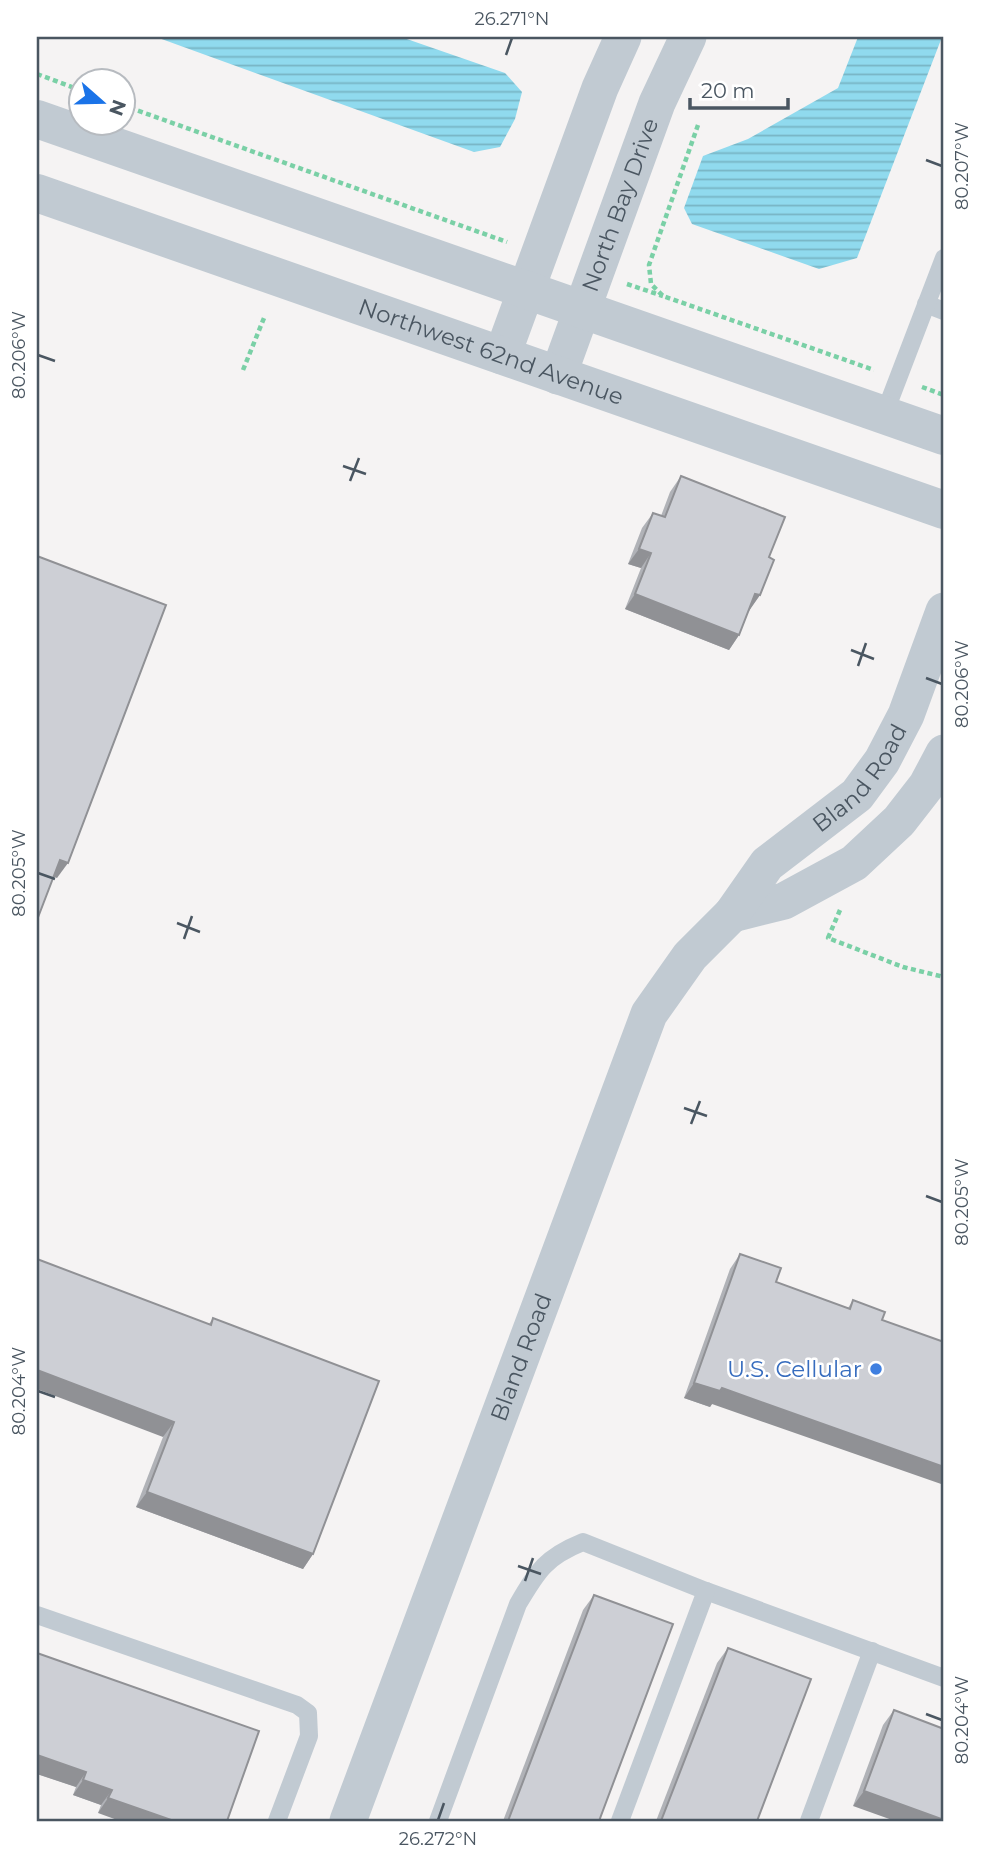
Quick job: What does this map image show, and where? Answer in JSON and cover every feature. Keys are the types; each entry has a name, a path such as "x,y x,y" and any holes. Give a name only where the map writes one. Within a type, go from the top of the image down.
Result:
{"street":[{"path":"502,356 600,88 623,37"},
{"name":"North Bay Drive","path":"558,376 657,103 688,37"},
{"path":"37,119 944,436"},
{"name":"Northwest 62nd Avenue","path":"37,193 944,510"},
{"name":"Bland Road","path":"348,1821 649,1014 690,956 732,914 767,864 857,795 882,761 906,715 944,611"},
{"path":"732,914 783,901 854,863 900,821 927,785 944,753"}],"lane":[{"path":"884,415 944,258"},
{"path":"926,304 944,311"},
{"path":"438,1821 519,1604 538,1570 560,1551 583,1542 706,1591 944,1678"},
{"path":"620,1821 706,1591"},
{"path":"37,1615 297,1705 308,1713 309,1736 277,1821"},
{"path":"809,1821 872,1651"}],"path":[{"path":"37,74 66,85"},
{"path":"136,110 539,254"},
{"path":"663,296 651,284 649,265 698,125"},
{"path":"596,274 944,395"},
{"path":"243,370 264,318"},
{"path":"842,904 828,938 903,967 944,977"}],"water":[{"path":"156,37 401,37 505,73 522,92 515,119 500,147 474,152"},
{"path":"858,37 942,37 857,258 819,269 692,224 684,208 703,156 748,139 838,88"}],"building":[{"path":"681,476 785,517 769,557 774,560 760,595 755,594 739,635 635,594 651,553 639,549 653,513 665,517"},
{"path":"37,556 166,605 68,863 60,860 37,920"},
{"path":"740,1254 781,1268 776,1282 850,1309 853,1300 885,1312 882,1320 944,1342 944,1467 722,1388 720,1391 694,1383"},
{"path":"37,1259 211,1325 213,1318 379,1381 313,1554 147,1492 174,1422 37,1370"},
{"path":"594,1595 673,1624 599,1821 508,1821"},
{"path":"728,1648 811,1679 757,1821 661,1821"},
{"path":"37,1653 259,1731 227,1821 174,1821 108,1798 112,1790 83,1780 86,1772 37,1755"},
{"path":"894,1710 944,1729 944,1820 864,1791"}],"place":[{"name":"U.S. Cellular","path":"876,1369"}]}
